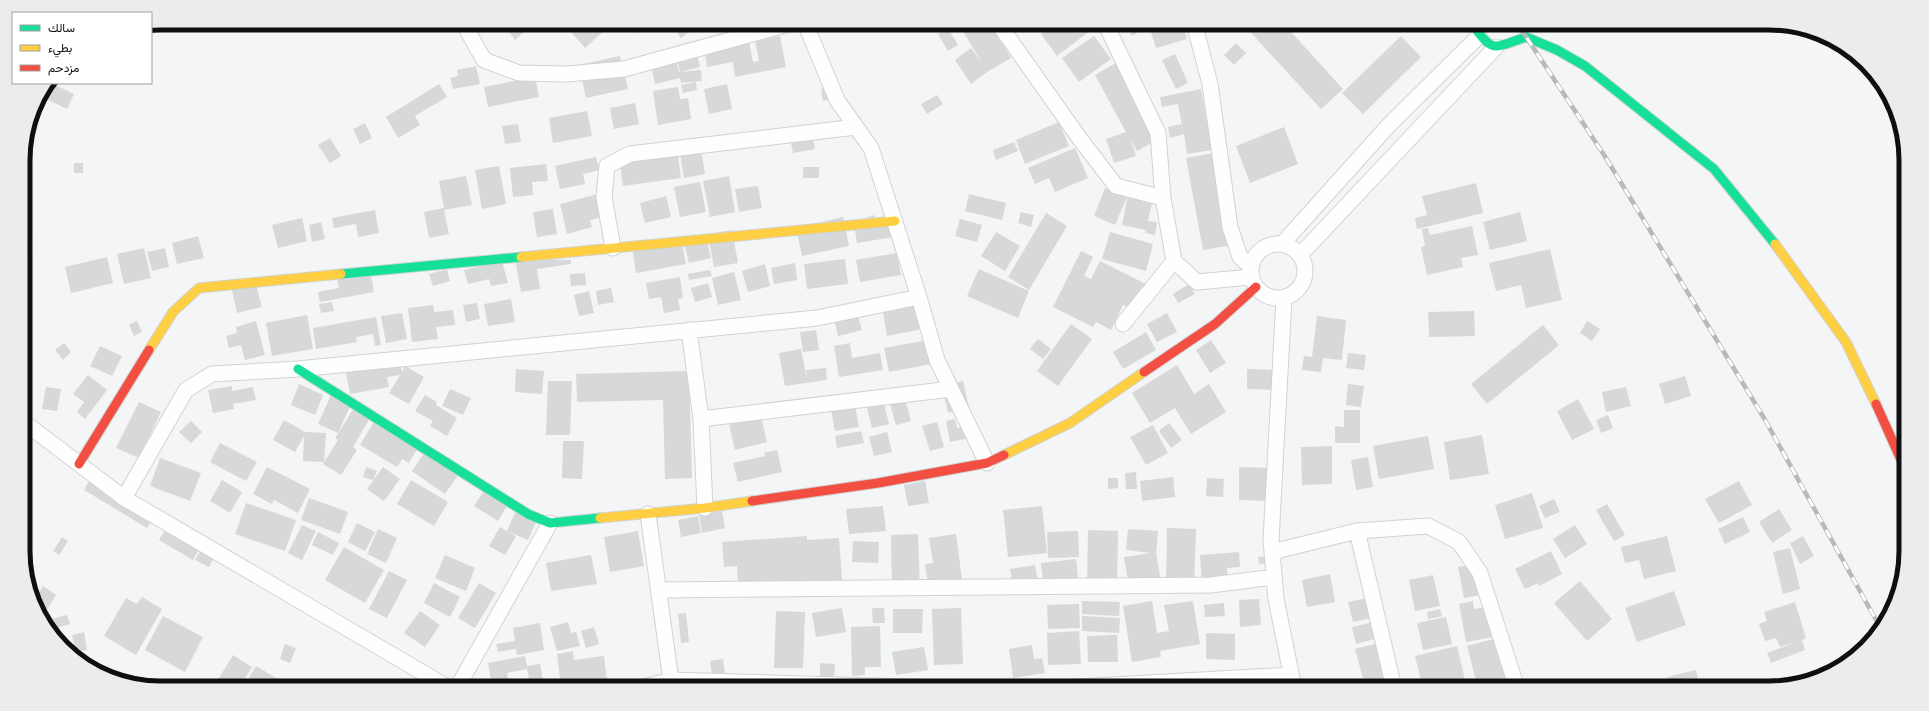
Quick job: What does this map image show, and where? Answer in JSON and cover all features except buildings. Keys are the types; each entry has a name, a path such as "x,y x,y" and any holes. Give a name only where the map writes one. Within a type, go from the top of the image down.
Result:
{"street":[{"path":"467,30 484,60 519,73 567,74 624,69 766,30"},
{"path":"808,30 837,100 871,148 919,297 937,360 987,463"},
{"path":"1003,30 1080,139 1116,186 1163,198"},
{"path":"1108,30 1158,133 1163,198 1174,261 1197,282 1252,277"},
{"path":"298,369 528,514 550,523 706,508 878,483 987,463 1070,423 1215,324 1252,277 1255,256 1262,249 1272,244 1282,244 1292,248 1300,255 1305,270 1301,285 1294,293 1284,298 1274,298 1263,294 1252,277 1240,257 1230,227 1210,84 1196,30"},
{"path":"1476,30 1487,44 1496,47"},
{"path":"1282,244 1389,125 1480,36"},
{"path":"1300,255 1496,47 1526,37 1557,50 1585,66 1714,169 1789,261 1846,342 1899,454"},
{"path":"613,248 604,197 607,166 630,154 856,127"},
{"path":"79,464 173,312 199,288 895,221"},
{"path":"1123,324 1174,261"},
{"path":"124,498 186,390 212,374 298,369 817,318 919,297"},
{"path":"1284,298 1271,540 1276,600 1292,681"},
{"path":"689,330 701,419 706,508"},
{"path":"701,419 951,389"},
{"path":"30,427 124,498 438,681"},
{"path":"648,514 672,681"},
{"path":"461,681 550,523"},
{"path":"1272,552 1357,531 1428,526 1458,542 1480,573 1515,681"},
{"path":"1357,531 1392,681"},
{"path":"658,590 1211,585 1274,577"}],"railway":[{"path":"1522,30 1606,158 1764,418 1877,622"}],"traffic: fast":[{"path":"1476,30 1484,40 1494,46 1499,46 1526,37 1557,50 1585,66 1714,169 1775,244"},
{"path":"341,274 521,257"},
{"path":"298,369 528,514 550,523 600,518"}],"traffic: slow":[{"path":"521,257 895,221"},
{"path":"1775,244 1846,342 1876,404"},
{"path":"149,350 173,312 199,288 341,274"},
{"path":"1004,455 1070,423 1144,372"},
{"path":"600,518 705,508 752,501"}],"traffic: jam":[{"path":"1144,372 1215,324 1256,287"},
{"path":"79,464 149,350"},
{"path":"1876,404 1899,455"},
{"path":"752,501 878,483 987,463 1004,455"}]}
